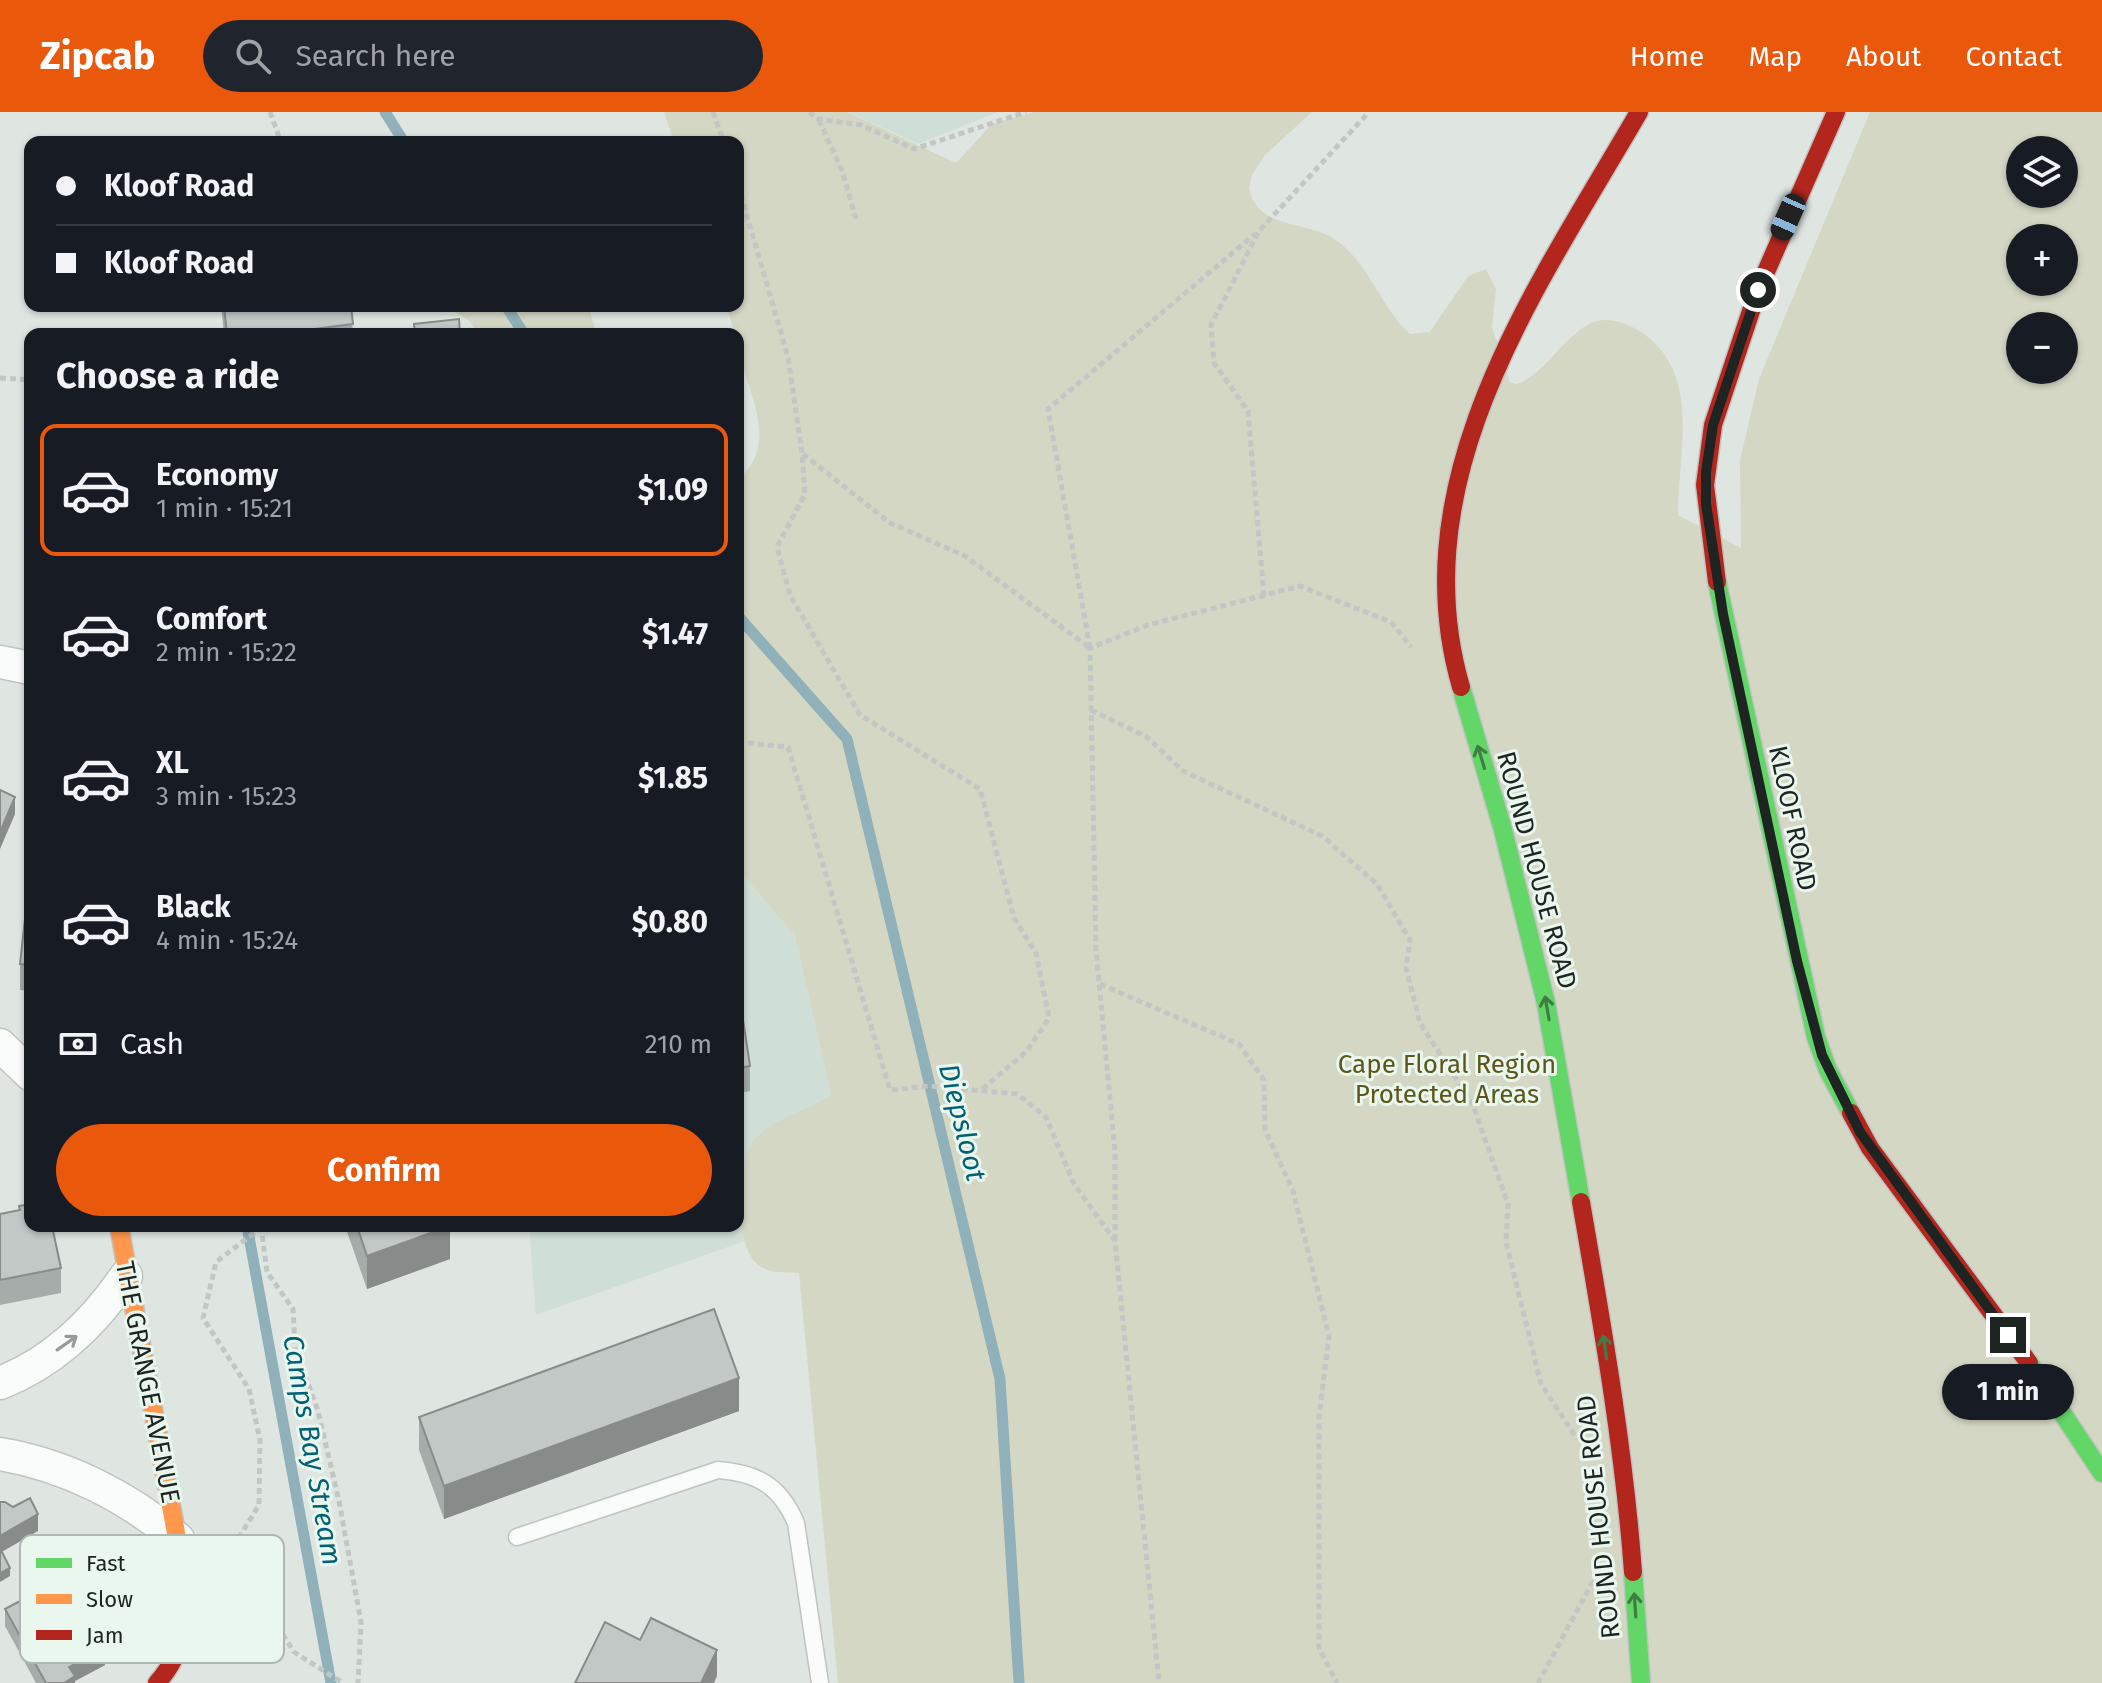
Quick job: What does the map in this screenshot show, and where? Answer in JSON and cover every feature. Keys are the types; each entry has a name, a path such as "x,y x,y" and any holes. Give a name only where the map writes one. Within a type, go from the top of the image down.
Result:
{"street":[{"name":"ROUND HOUSE ROAD","path":"1639,112 1518,321 1485,394 1465,448 1451,508 1446,598 1454,662 1507,844 1546,1003 1604,1336 1629,1513 1641,1683"},
{"name":"KLOOF ROAD","path":"1836,112 1758,290 1713,425 1705,485 1719,594 1797,961 1816,1037 1828,1070 1870,1148 2062,1408 2102,1473"},
{"path":"0,662 24,667"},
{"path":"0,1045 24,1068"},
{"name":"THE GRANGE AVENUE","path":"120,1232 177,1535"},
{"path":"0,1383 78,1335 103,1310 126,1276"},
{"path":"0,1454 85,1480 155,1519 173,1535"},
{"name":"THE GRANGE AVENUE","path":"157,1683 171,1663"}],"lane":[{"path":"517,1537 718,1470 745,1472 769,1482 787,1502 796,1523 820,1683"}],"path":[{"path":"270,112 279,136"},
{"path":"713,112 722,136"},
{"path":"809,112 818,119 842,171 857,222"},
{"path":"818,119 861,125 914,149 1026,112"},
{"path":"1159,1683 1115,1241 1115,1152 1100,984 1090,648 1048,409 1259,231 1369,112"},
{"path":"744,206 788,357 802,453 805,494 777,547 790,595 860,715 980,789 1014,918 1036,953 1049,1018 1027,1051 980,1091"},
{"path":"1259,231 1211,325 1214,363 1248,411 1264,596"},
{"path":"0,378 24,380"},
{"path":"802,453 890,523 965,556 1090,648"},
{"path":"1090,648 1148,625 1300,586 1391,622 1420,657"},
{"path":"1091,710 1147,737 1183,771 1322,836 1377,884 1410,940 1406,968 1420,1023 1473,1105 1508,1204 1506,1242 1541,1384 1583,1448 1620,1452"},
{"path":"744,743 788,747 890,1090 929,1086 1017,1094 1046,1117 1074,1184 1115,1241"},
{"path":"1100,984 1239,1044 1264,1080 1265,1130 1293,1191 1329,1336 1319,1416 1319,1648 1337,1683"},
{"path":"240,1535 259,1505 260,1440 249,1389 203,1318 216,1262 256,1232"},
{"path":"263,1232 267,1272 293,1309 295,1348 318,1411 339,1501 361,1622 358,1683"},
{"path":"1538,1683 1594,1578"},
{"path":"284,1636 294,1652 343,1683"}],"shaded area":[{"path":"848,112 998,112 918,144"},
{"path":"744,876 795,936 855,1202 536,1315 529,1232 744,1232"}],"green space":[{"name":"Cape Floral Region Protected Areas","path":"664,112 847,112 956,163 992,124 1034,112 1312,112 1265,155 1252,175 1249,189 1254,202 1263,212 1336,240 1357,261 1391,312 1410,334 1430,332 1468,276 1486,269 1496,289 1492,327 1510,382 1516,384 1535,374 1572,337 1591,323 1615,321 1638,330 1658,347 1672,367 1679,389 1682,439 1678,515 1741,548 1740,460 1759,379 1870,112 2102,112 2102,1683 838,1683 799,1273 761,1267 749,1253 743,1232 744,1165 755,1139 772,1125 831,1095 795,936 744,876 744,473 752,464 758,446 759,428 744,367 744,328 733,328 728,312 744,312 744,136 672,136"},
{"path":"455,312 590,312 594,328 475,328"}],"building":[{"path":"225,312 352,312 353,324 322,328 226,328"},
{"path":"459,319 460,328 414,328 414,324"},
{"path":"0,790 15,797 0,832"},
{"path":"24,928 24,964 20,964"},
{"path":"744,1026 750,1066 744,1067"},
{"path":"24,1205 24,1232 53,1232 61,1268 0,1280 0,1214 20,1210 19,1206"},
{"path":"359,1232 433,1232 367,1256"},
{"path":"714,1309 739,1378 444,1486 419,1417"},
{"path":"30,1498 38,1514 0,1536 0,1502 13,1507"},
{"path":"0,1553 10,1568 0,1573"},
{"path":"20,1601 20,1636 5,1609"},
{"path":"651,1618 717,1650 701,1683 575,1683 605,1622 640,1640"},
{"path":"35,1663 77,1663 69,1667 75,1676 64,1683 46,1683"}],"waterway":[{"name":"Diepsloot","path":"385,112 400,136"},
{"name":"Diepsloot","path":"510,312 520,328"},
{"name":"Diepsloot","path":"744,623 847,739 1000,1379 1019,1683"},
{"name":"Camps Bay Stream","path":"248,1232 331,1683"}],"traffic: fast":[{"path":"1717,582 1816,1037 1828,1070 1851,1113"},
{"path":"1461,687 1503,830 1546,1003 1581,1202"},
{"path":"2029,1363 2102,1473"},
{"path":"1633,1572 1641,1683"}],"traffic: slow":[{"path":"120,1232 176,1535"}],"traffic: jam":[{"path":"1461,687 1447,609 1449,532 1464,458 1490,385 1523,314 1639,112"},
{"path":"1717,582 1705,485 1713,425 1758,290 1836,112"},
{"path":"1851,1113 1870,1148 2029,1363"},
{"path":"1581,1202 1618,1433 1633,1572"},
{"path":"157,1683 172,1663"}],"route":[{"path":"1758,290 1713,425 1706,472 1706,504 1723,614 1797,961 1822,1055 1860,1132 2008,1335"}]}
